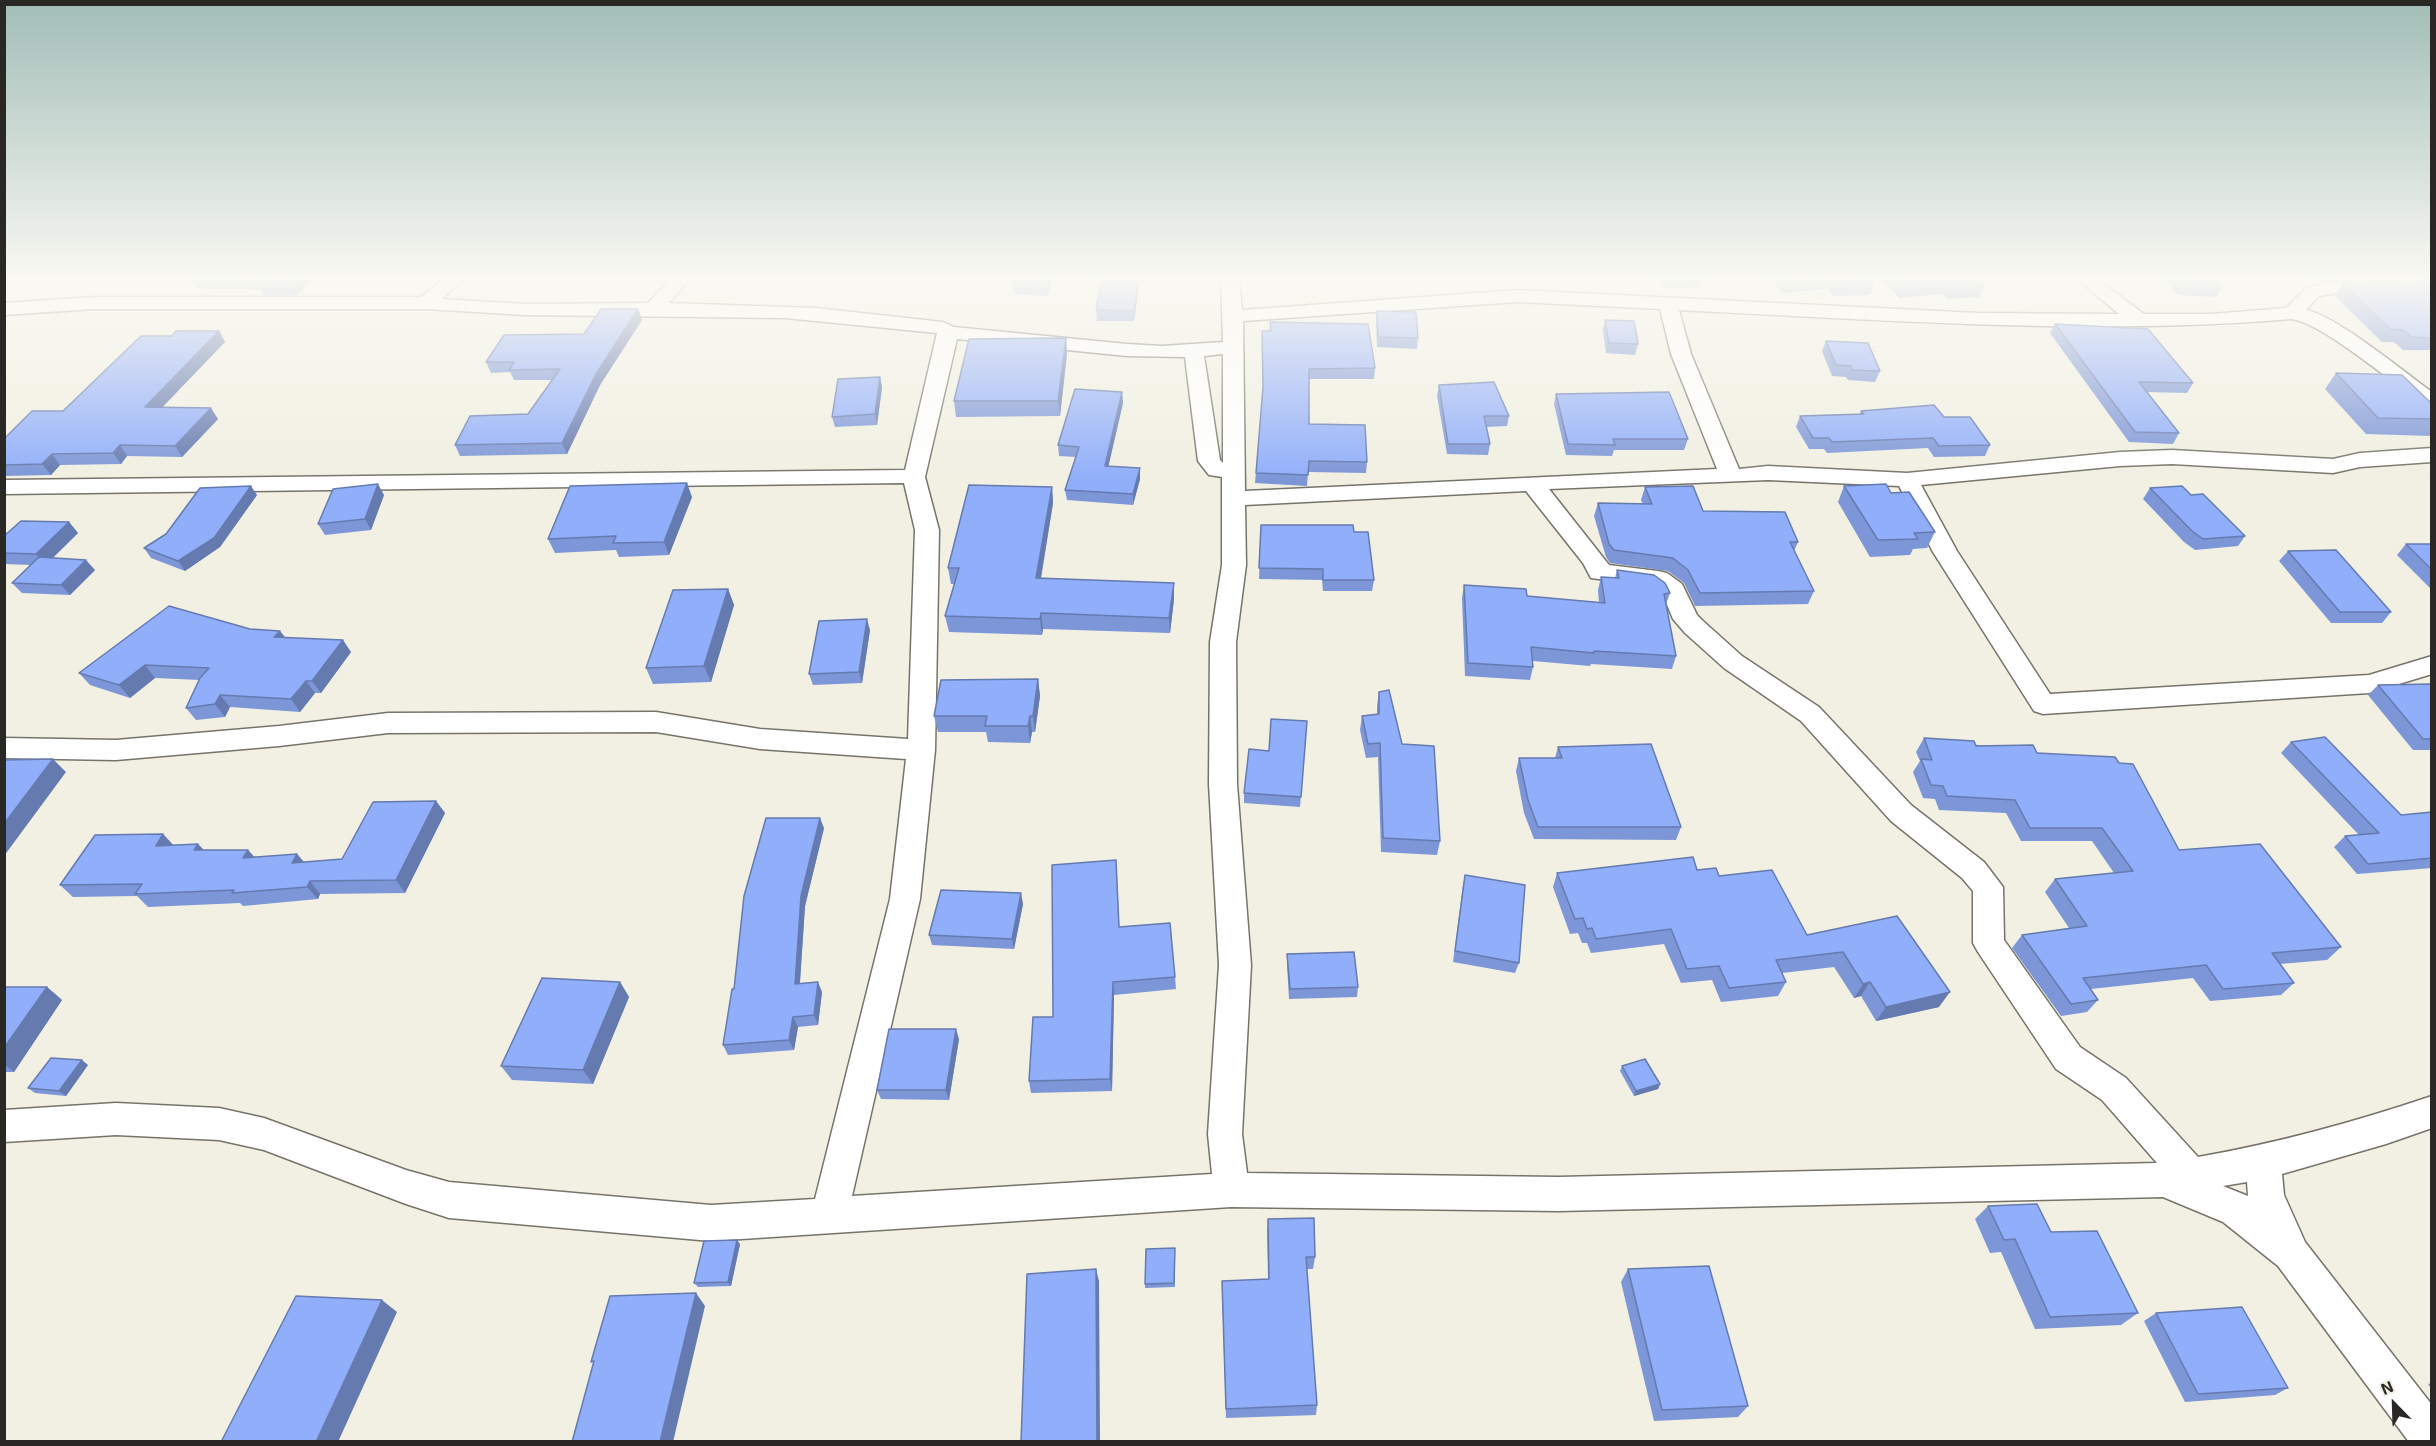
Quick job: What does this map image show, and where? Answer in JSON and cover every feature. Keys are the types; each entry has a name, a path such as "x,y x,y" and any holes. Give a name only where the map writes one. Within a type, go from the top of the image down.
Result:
{"street":[{"path":"829,1216 904,899 921,750 927,530 914,477 946,345"},
{"path":"1076,345 1194,354 1233,347 1234,565 1223,642 1224,783 1235,965 1225,1134 1231,1190"},
{"path":"1679,345 1731,477"},
{"path":"2353,345 2432,402"},
{"path":"1194,354 1209,461 1234,485 1532,483 1675,476 1731,477 1768,473 1907,480 2120,459 2172,457 2333,466 2360,460 2432,455"},
{"path":"4,487 815,479 881,475 914,477"},
{"path":"1907,480 1945,552 2043,704 2369,684 2432,665"},
{"path":"1532,483 1594,560 1600,572 1658,579 1665,582 1672,590 1686,619 1694,627 1733,662 1810,714 1901,813 1973,870 1988,887 1989,944 2068,1058 2114,1089 2178,1178 2236,1209 2292,1255 2432,1439"},
{"path":"4,748 116,750 279,736 388,723 656,722 760,739 921,750"},
{"path":"4,1126 116,1119 219,1124 264,1134 406,1187 449,1200 711,1223 1231,1190 1560,1194 2178,1178 2264,1162 2386,1128 2432,1112"},
{"path":"2264,1162 2266,1196 2292,1255"}],"building":[{"path":"131,345 205,345 145,407 211,408 175,446 120,445 113,453 52,454 42,464 4,465 4,439 32,411 63,411"},
{"path":"497,345 614,345 596,374 562,443 455,445 470,416 528,414 560,369 509,370 514,362 486,362"},
{"path":"967,345 1065,345 1058,401 954,401"},
{"path":"1262,345 1371,345 1375,368 1309,369 1309,424 1365,425 1367,462 1309,461 1308,475 1256,473 1263,387"},
{"path":"1828,345 1869,345 1880,371 1852,370 1851,366 1836,365"},
{"path":"2071,345 2162,345 2193,383 2139,382 2179,433 2135,432"},
{"path":"2336,373 2402,375 2432,404 2432,419 2378,418"},
{"path":"880,377 875,414 832,417 838,379"},
{"path":"1494,382 1509,416 1484,416 1490,444 1448,444 1439,385"},
{"path":"1075,389 1122,392 1105,466 1140,468 1133,494 1065,490 1079,447 1058,445"},
{"path":"1669,392 1688,439 1613,439 1615,445 1568,444 1556,394"},
{"path":"1934,405 1944,417 1970,417 1990,445 1939,446 1933,438 1832,442 1829,438 1813,438 1800,416 1864,414 1861,411"},
{"path":"687,483 664,542 613,543 616,536 548,539 570,486"},
{"path":"378,484 365,519 318,524 333,489"},
{"path":"1886,484 1891,493 1909,492 1935,532 1914,533 1918,539 1878,540 1844,486"},
{"path":"969,485 1052,487 1036,578 1174,583 1169,618 1041,613 1040,619 945,616 959,568 948,568"},
{"path":"251,486 214,538 178,561 144,548 166,534 200,488"},
{"path":"1693,486 1703,511 1785,512 1798,542 1790,542 1814,591 1700,593 1688,570 1673,558 1614,550 1609,544 1598,503 1652,504 1645,487"},
{"path":"2182,486 2191,495 2203,494 2245,536 2203,539 2192,531 2150,488"},
{"path":"21,521 69,522 36,554 4,553 4,536"},
{"path":"1261,525 1353,525 1354,532 1368,532 1374,580 1323,580 1323,569 1259,568"},
{"path":"2406,544 2432,544 2432,570"},
{"path":"2336,550 2391,612 2340,612 2288,551"},
{"path":"39,557 86,560 61,585 12,583"},
{"path":"1617,570 1654,575 1665,583 1670,593 1664,594 1676,656 1594,651 1594,653 1531,647 1533,667 1468,663 1464,585 1526,589 1527,596 1605,603 1601,577 1619,578"},
{"path":"728,589 704,666 646,668 673,590"},
{"path":"169,606 250,629 280,631 274,637 343,640 312,681 306,681 291,699 220,695 215,704 186,708 200,678 209,668 145,665 119,685 79,673"},
{"path":"867,619 859,672 809,674 819,621"},
{"path":"1038,679 1033,716 1030,716 1028,726 985,726 987,716 934,716 941,680"},
{"path":"2432,684 2432,739 2423,739 2378,685"},
{"path":"1389,690 1402,744 1434,746 1440,841 1383,838 1380,743 1368,744 1362,716 1379,714 1379,692"},
{"path":"1271,719 1307,721 1301,797 1244,793 1249,749 1269,751"},
{"path":"2325,737 2401,815 2432,812 2432,858 2368,864 2345,836 2379,833 2291,742"},
{"path":"1924,738 1974,741 1976,746 2033,745 2037,753 2115,757 2119,763 2133,764 2179,850 2260,844 2341,947 2272,953 2294,983 2223,989 2206,965 2083,978 2098,1000 2071,1004 2022,935 2087,926 2055,879 2133,871 2102,828 2030,828 2015,800 1947,796 1943,786 1931,785 1921,759 1932,760"},
{"path":"1651,744 1681,827 1538,827 1528,800 1519,758 1562,758 1558,747"},
{"path":"53,759 4,824 4,760"},
{"path":"436,801 396,880 310,881 307,887 232,893 234,890 135,894 142,884 60,885 95,835 163,834 156,846 198,844 194,850 248,850 243,858 297,854 292,863 342,859 373,802"},
{"path":"766,818 820,818 801,896 795,984 818,982 814,1015 793,1017 789,1040 723,1045 732,989 734,989 744,896"},
{"path":"1693,857 1697,870 1716,868 1719,876 1772,870 1807,935 1897,916 1950,992 1886,1007 1870,982 1863,984 1843,952 1776,960 1786,982 1729,988 1719,966 1687,969 1671,929 1596,939 1592,928 1587,929 1583,918 1575,919 1557,873"},
{"path":"1116,860 1119,927 1170,923 1175,977 1113,982 1110,1079 1029,1081 1033,1017 1053,1017 1052,865"},
{"path":"1465,875 1525,885 1519,963 1455,951"},
{"path":"941,890 1021,893 1012,939 929,935"},
{"path":"1354,952 1358,987 1290,989 1287,954"},
{"path":"542,978 620,982 583,1070 501,1066"},
{"path":"4,987 47,987 4,1048"},
{"path":"889,1029 956,1029 946,1090 877,1090"},
{"path":"51,1058 82,1060 59,1091 28,1088"},
{"path":"1645,1059 1660,1084 1636,1091 1622,1066"},
{"path":"2037,1204 2051,1232 2097,1231 2138,1313 2050,1317 2015,1239 2004,1240 1988,1206"},
{"path":"1314,1218 1315,1257 1306,1257 1317,1405 1226,1409 1222,1281 1269,1279 1268,1219"},
{"path":"737,1240 728,1282 694,1283 704,1241"},
{"path":"1175,1248 1174,1283 1145,1284 1146,1249"},
{"path":"1709,1266 1748,1406 1662,1410 1628,1269"},
{"path":"1096,1269 1097,1442 1021,1442 1027,1274"},
{"path":"696,1293 660,1442 572,1442 610,1296"},
{"path":"296,1296 382,1300 316,1442 221,1442"},
{"path":"2242,1307 2288,1388 2198,1394 2156,1313"}]}
